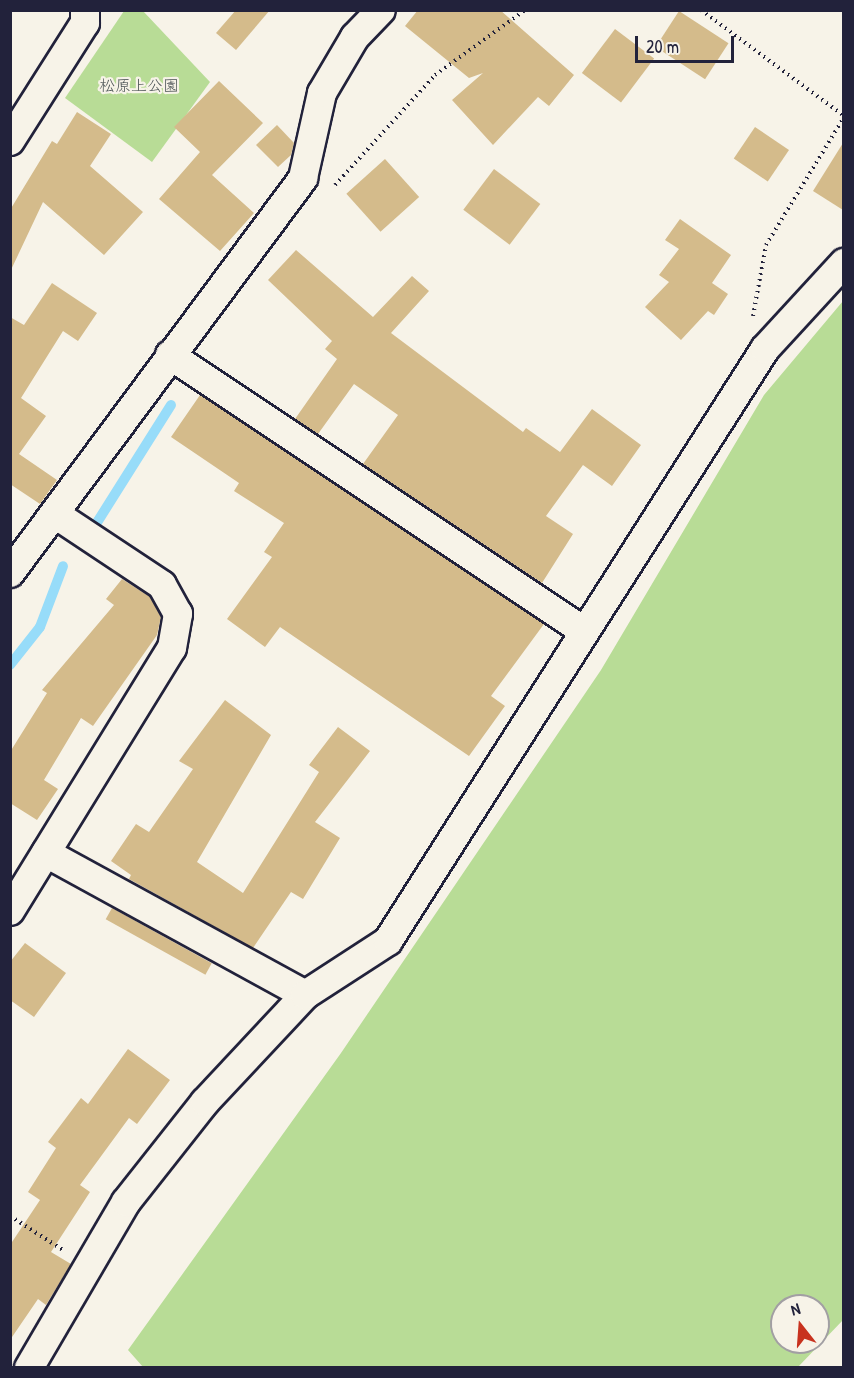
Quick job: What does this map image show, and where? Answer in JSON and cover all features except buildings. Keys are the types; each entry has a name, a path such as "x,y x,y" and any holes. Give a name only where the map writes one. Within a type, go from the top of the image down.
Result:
{"street":[{"path":"10,141 86,23 85,10"},
{"path":"10,573 57,516 170,355 303,178 322,93 355,37 381,10"},
{"path":"29,1368 86,1264 126,1202 205,1102 305,995 388,941 584,630 765,350 843,263"},
{"path":"170,355 584,630"},
{"path":"10,911 172,648 178,614 162,585 57,516"},
{"path":"46,853 305,995"}],"path":[{"path":"331,189 435,75 525,10"},
{"path":"701,10 843,117 766,246 752,321 765,350"},
{"path":"10,1216 86,1264"}],"green space":[{"name":"松原上公園","path":"124,11 143,11 210,82 152,162 65,98"},
{"path":"843,301 843,1320 830,1334 830,1294 770,1294 770,1354 810,1354 798,1367 143,1367 128,1350 341,1053 601,670 764,395"}],"waterway":[{"path":"91,532 171,405"},
{"path":"10,665 40,627 63,566"}]}
